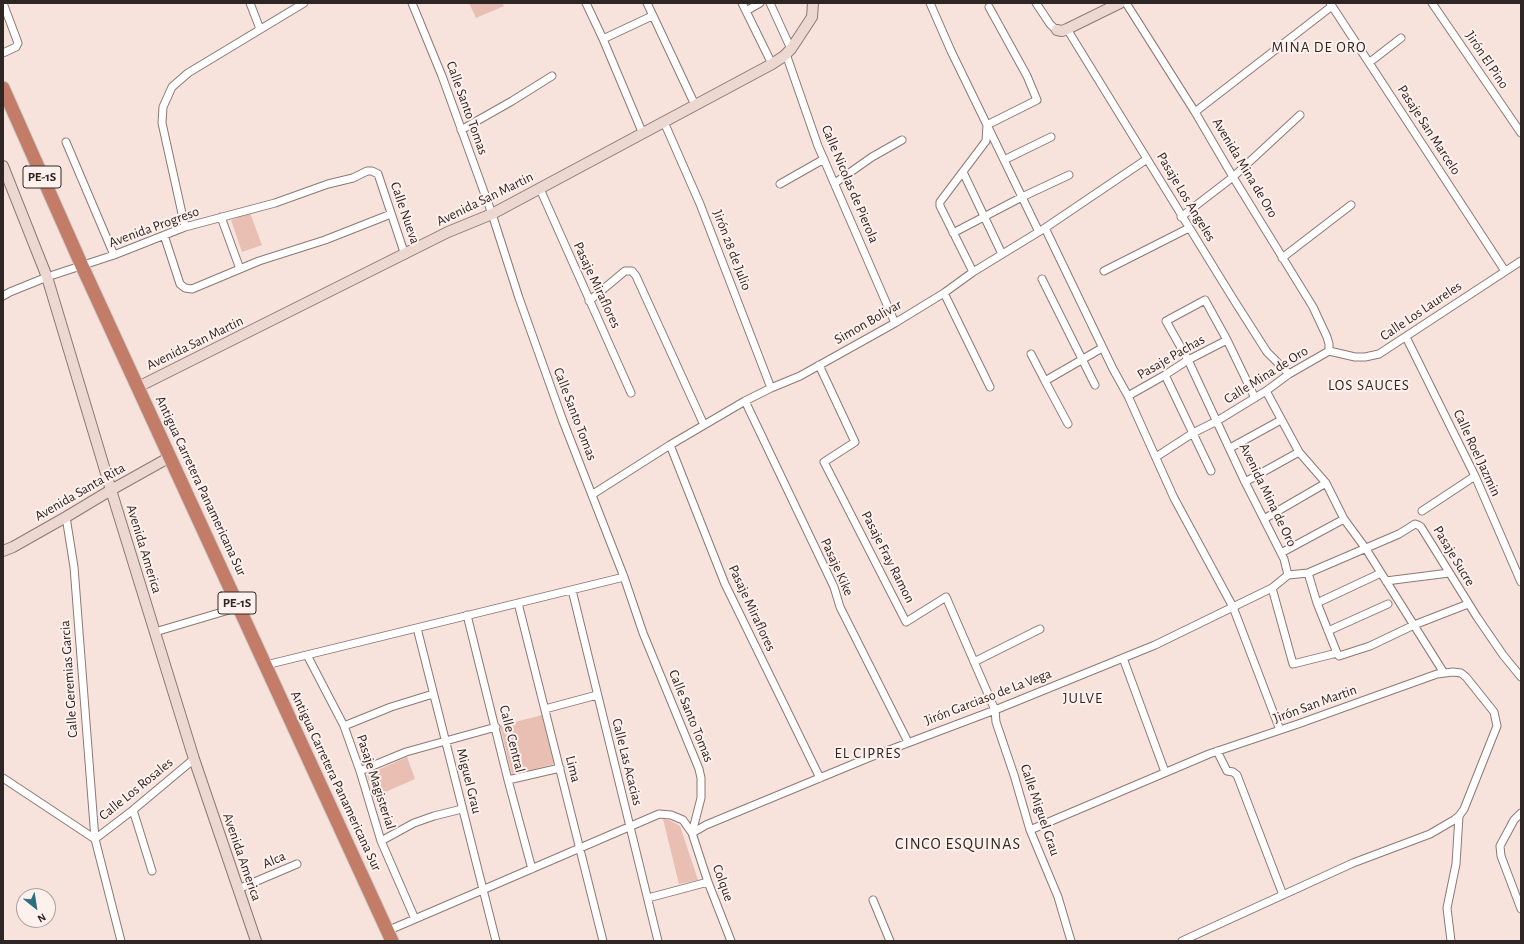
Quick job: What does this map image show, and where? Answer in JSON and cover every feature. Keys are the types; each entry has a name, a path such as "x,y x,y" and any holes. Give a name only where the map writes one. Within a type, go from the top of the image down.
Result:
{"highway":[{"name":"Antigua Carretera Panamericana Sur","path":"3,88 82,266 390,936"}],"street":[{"path":"3,3 18,43 16,47 3,53"},
{"path":"250,3 260,29"},
{"path":"185,227 162,123 163,106 172,87 188,72 304,3"},
{"name":"Calle Santo Tomas","path":"412,3 492,214 519,298 563,421 593,494 643,633 699,769 701,778 701,798 692,833"},
{"path":"586,3 603,38 643,134"},
{"path":"647,3 695,106"},
{"path":"742,3 772,64"},
{"path":"746,11 760,3"},
{"name":"Calle Nicolas de Pierola","path":"770,3 789,52 824,159 895,323"},
{"name":"Avenida San Martin","path":"138,387 405,255 448,232 492,214 772,64 789,52 812,17 813,3"},
{"path":"930,3 950,51 1022,197 1041,229 1128,396 1174,498 1233,607 1280,730"},
{"name":"Pasaje Los Angeles","path":"1036,3 1054,28 1062,30 1147,159 1267,352 1289,374"},
{"path":"1062,30 1120,3"},
{"name":"Avenida Mina de Oro","path":"1126,3 1196,112 1233,177 1313,307 1328,337 1329,351"},
{"name":"Jirón El Pino","path":"1432,3 1521,133"},
{"path":"1196,112 1331,4"},
{"name":"Pasaje San Marcelo","path":"1331,4 1506,271"},
{"path":"987,125 1037,100 1027,76 989,7"},
{"path":"603,38 652,16"},
{"path":"1370,62 1401,38"},
{"path":"461,130 552,76"},
{"path":"1182,217 1233,177 1300,115"},
{"name":"Jirón 28 de Julio","path":"664,122 700,204 771,388"},
{"path":"973,272 940,206 940,202 986,141 987,125"},
{"path":"1004,160 1051,137"},
{"path":"834,183 872,157 902,140"},
{"path":"66,142 114,256"},
{"path":"780,184 824,159"},
{"name":"Simon Bolivar","path":"593,494 704,425 771,388 800,376 895,323 944,293 973,272 1147,159"},
{"name":"Avenida America","path":"3,166 47,277 194,759 256,941"},
{"name":"Calle Nueva","path":"339,182 367,171 372,171 378,174 405,255"},
{"path":"963,172 1002,254"},
{"path":"953,233 1022,197 1069,175"},
{"name":"Avenida Progreso","path":"3,296 47,277 114,256 185,227 275,203 328,184 339,182"},
{"name":"Pasaje Miraflores","path":"540,189 631,393"},
{"path":"1282,258 1351,205"},
{"path":"164,235 180,284 185,288 192,289 259,261 325,240 391,214"},
{"path":"221,217 240,269"},
{"path":"1104,271 1189,228"},
{"name":"Calle Los Laureles","path":"1329,351 1355,357 1373,356 1379,354 1521,261"},
{"path":"589,301 625,271 632,271 636,276 704,425"},
{"path":"1042,279 1095,385"},
{"path":"944,293 990,387"},
{"name":"Avenida Mina de Oro","path":"1227,340 1205,300 1166,321 1188,360 1245,482 1281,553 1288,569 1288,575"},
{"name":"Calle Roel Jazmin","path":"1406,337 1475,476 1521,582"},
{"path":"1227,340 1254,398"},
{"name":"Pasaje Pachas","path":"1128,396 1188,360 1227,340"},
{"path":"1045,381 1102,348"},
{"name":"Calle Mina de Oro","path":"1156,458 1193,433 1217,421 1266,391 1289,374 1329,351"},
{"path":"1031,354 1068,424"},
{"name":"Pasaje Fray Ramon","path":"819,365 855,442 824,462 906,622 946,597 995,710"},
{"path":"1165,375 1211,471"},
{"path":"1266,391 1299,452 1326,483 1344,520 1366,549 1444,673"},
{"name":"Pasaje Kike","path":"745,402 834,587 840,607 908,742"},
{"path":"1230,448 1281,420"},
{"name":"Pasaje Miraflores","path":"670,445 725,584 820,778"},
{"path":"1245,482 1299,452"},
{"name":"Avenida Santa Rita","path":"3,551 13,547 170,457"},
{"path":"1422,511 1475,476"},
{"path":"1264,519 1326,483"},
{"name":"Calle Geremias Garcia","path":"66,517 74,567 95,838 121,941"},
{"path":"1281,553 1344,520"},
{"name":"Pasaje Sucre","path":"1288,575 1308,573 1366,549 1399,534 1415,524 1418,524 1468,604 1503,655 1521,677"},
{"path":"1308,573 1317,603 1339,656 1370,646 1414,625 1468,604"},
{"path":"1317,603 1381,573"},
{"path":"1386,581 1449,573"},
{"name":"Jirón Garciaso de La Vega","path":"692,833 706,825 908,742 995,710 1155,645 1272,588 1288,575"},
{"path":"266,665 624,577"},
{"path":"1272,588 1293,664 1337,652"},
{"name":"Calle Las Acacias","path":"572,590 658,941"},
{"name":"Lima","path":"518,603 603,941"},
{"path":"1328,631 1388,604"},
{"path":"155,632 239,607"},
{"name":"Calle Central","path":"467,615 532,869"},
{"name":"Miguel Grau","path":"416,628 496,941"},
{"path":"974,662 1040,630"},
{"name":"Pasaje Magisterial","path":"307,655 344,726 360,771 381,841 415,919"},
{"path":"1123,658 1166,772"},
{"name":"Jirón San Martin","path":"1030,830 1217,751 1444,673 1453,672 1461,673 1466,677 1494,712 1497,726 1460,816"},
{"path":"344,726 391,707 433,694"},
{"path":"545,709 597,695"},
{"name":"Calle Miguel Grau","path":"995,710 996,722 1014,775 1030,830 1058,897 1071,941"},
{"path":"360,771 406,752 496,727"},
{"path":"1217,751 1227,771 1235,773 1237,776 1283,895"},
{"name":"Calle Los Rosales","path":"95,838 194,759"},
{"path":"508,780 560,768"},
{"path":"3,778 95,838"},
{"path":"381,841 414,823 462,809"},
{"path":"132,810 152,871"},
{"path":"1521,813 1514,820 1500,846 1500,856 1521,909"},
{"path":"390,936 415,919 659,814 671,815 683,820 692,833"},
{"path":"1182,941 1353,863 1430,834 1460,816"},
{"path":"1451,941 1447,908 1456,864 1460,816"},
{"name":"Colque","path":"692,833 708,882 731,941"},
{"name":"Alca","path":"238,889 297,864"},
{"path":"648,898 708,882"},
{"path":"873,900 890,941"}],"shaded area":[{"path":"469,3 502,3 504,6 476,18"},
{"path":"250,213 262,245 242,252 231,220"},
{"path":"542,715 554,764 512,775 500,726"},
{"path":"407,757 415,779 374,797 367,775"},
{"path":"663,819 669,820 680,826 698,880 679,884"}],"district":[{"name":"MINA DE ORO","path":"1319,47"},
{"name":"LOS SAUCES","path":"1369,385"},
{"name":"JULVE","path":"1083,698"},
{"name":"EL CIPRES","path":"868,753"},
{"name":"CINCO ESQUINAS","path":"958,844"}]}
